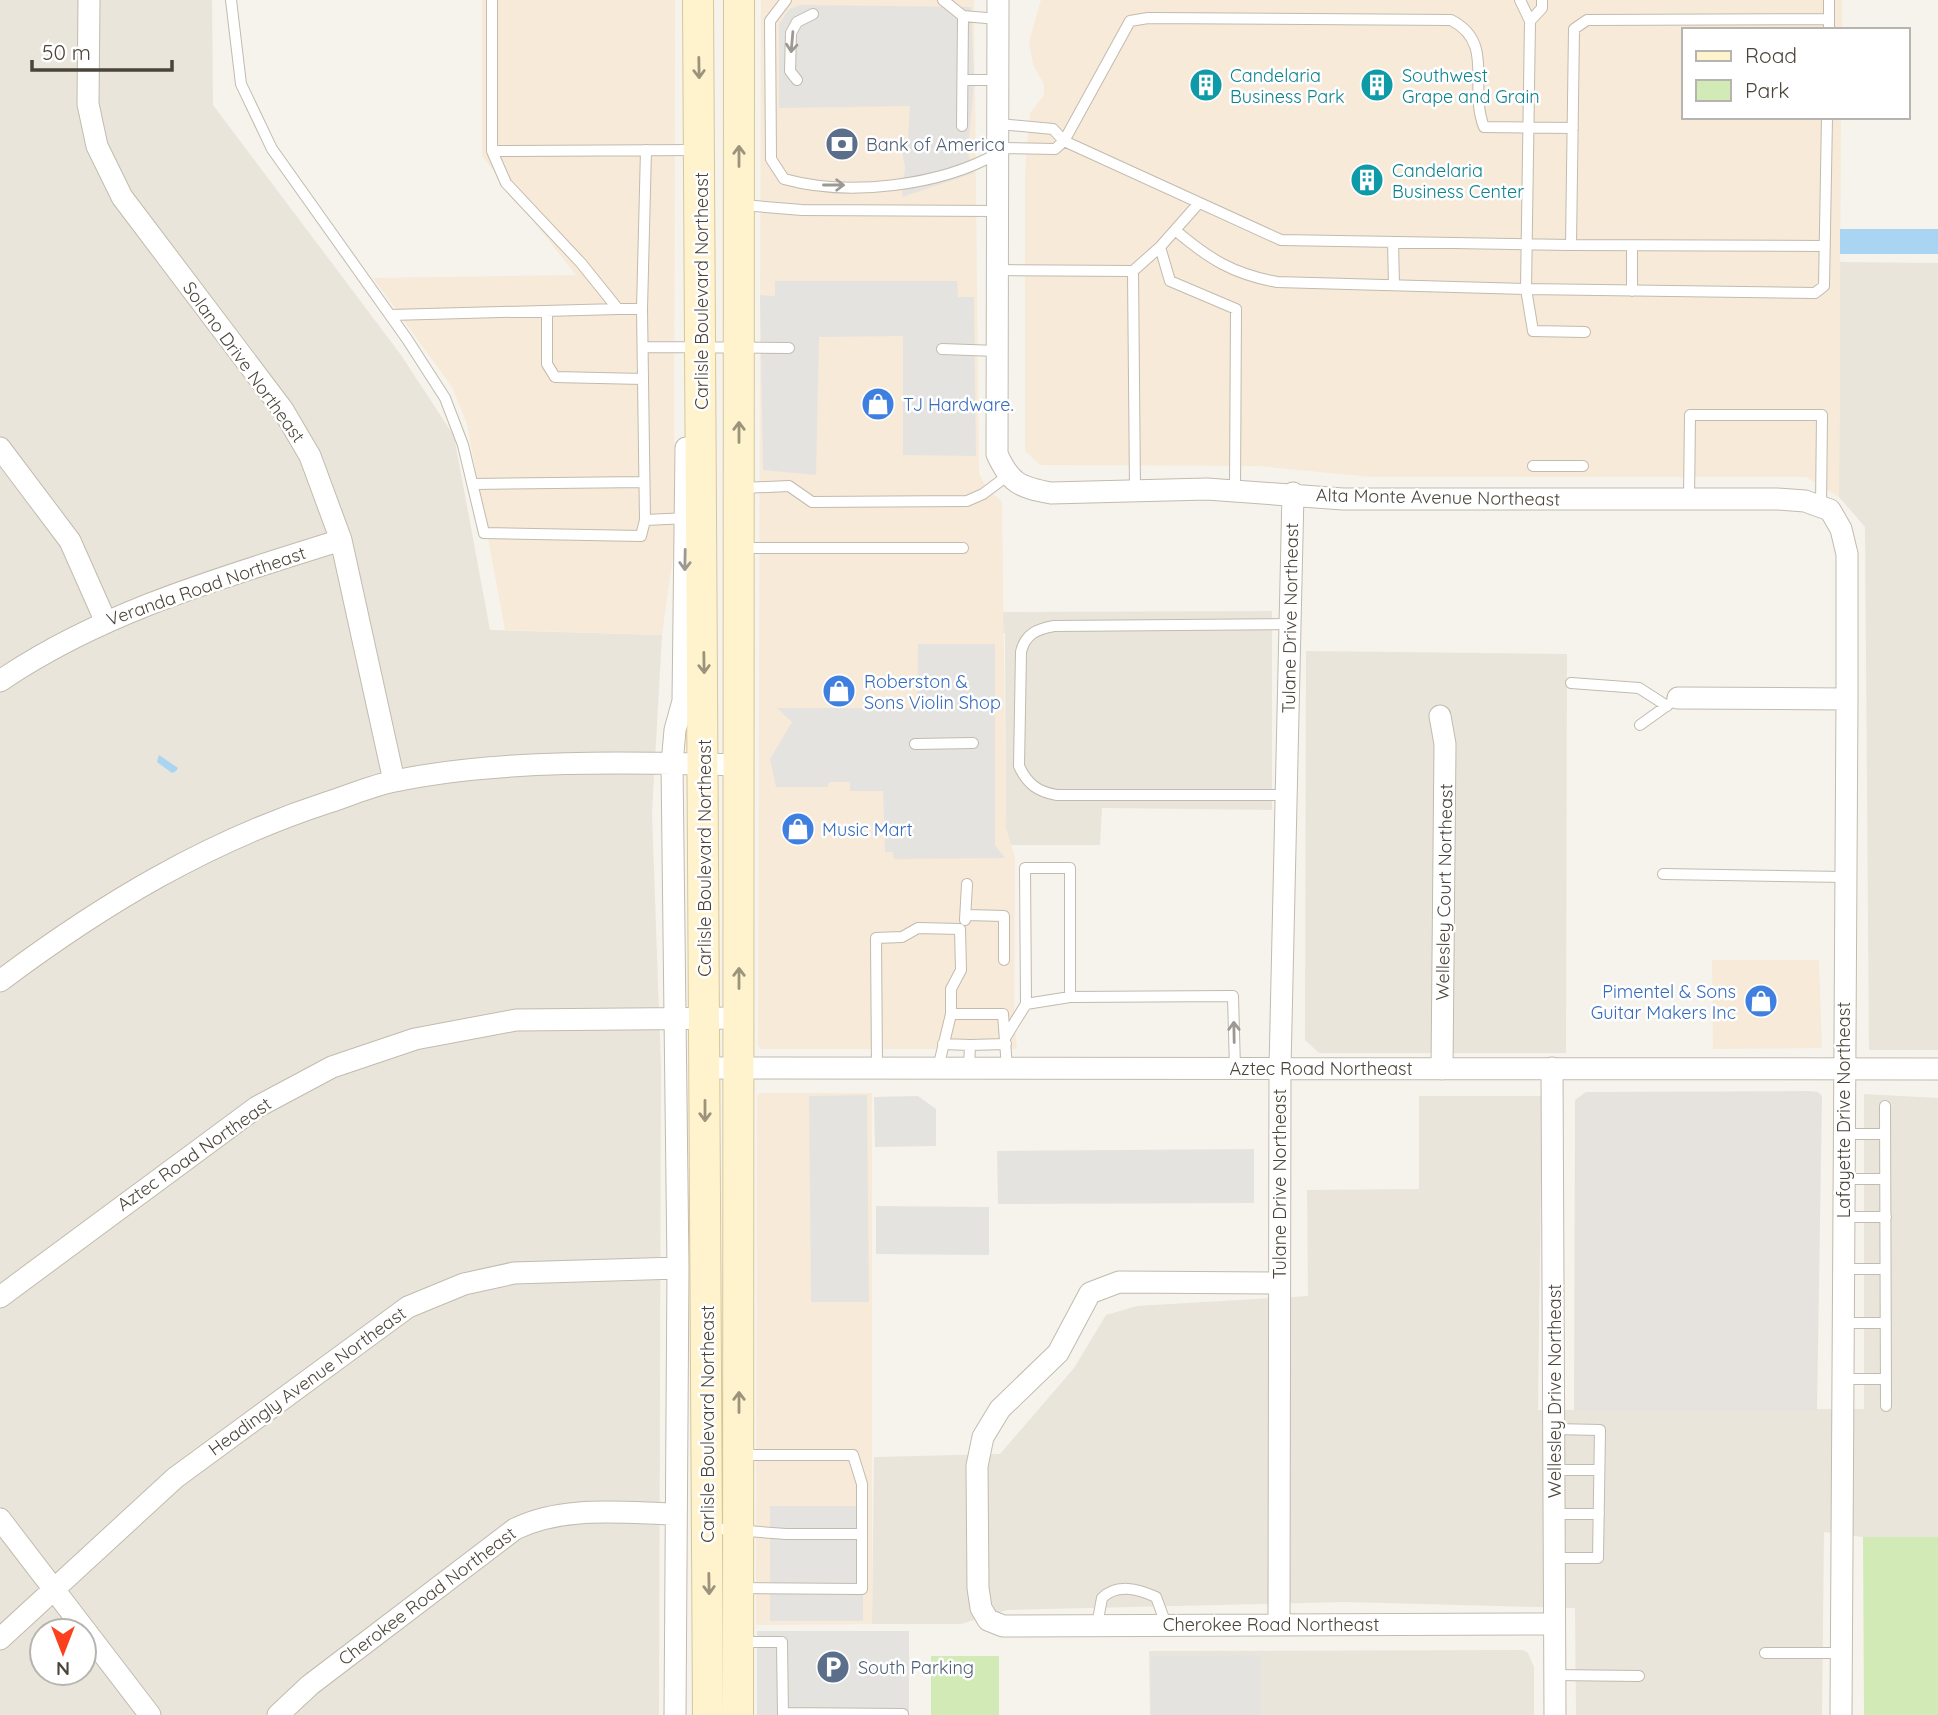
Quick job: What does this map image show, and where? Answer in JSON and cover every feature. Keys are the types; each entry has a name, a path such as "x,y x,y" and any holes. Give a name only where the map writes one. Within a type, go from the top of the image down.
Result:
{"main road":[{"name":"Carlisle Boulevard Northeast","path":"698,0 701,346 694,518 705,764 691,1017 705,1068 708,1715"},
{"name":"Carlisle Boulevard Northeast","path":"738,1715 739,0"}],"street":[{"name":"Solano Drive Northeast","path":"89,0 88,104 97,146 122,197 283,410 310,456 341,540 394,781"},
{"path":"998,9 1000,80 997,453 1007,476"},
{"path":"0,448 70,541 105,620"},
{"name":"Alta Monte Avenue Northeast","path":"1007,476 1030,489 1051,493 1236,490 1343,499 1777,499 1805,501 1825,508"},
{"name":"Tulane Drive Northeast","path":"1279,1624 1280,1068 1293,493"},
{"name":"Lafayette Drive Northeast","path":"1825,508 1842,529 1847,554 1841,1715"},
{"path":"675,1715 678,1268 691,1017 672,764 675,730 683,701 694,518"},
{"name":"Veranda Road Northeast","path":"0,681 105,620 224,577 341,540"},
{"path":"1672,702 1847,699"},
{"name":"Wellesley Court Northeast","path":"1440,716 1445,744 1442,1069"},
{"path":"0,981 79,923 182,862 273,820 394,781 497,767 739,765"},
{"name":"Aztec Road Northeast","path":"0,1297 257,1107 332,1067 415,1039 516,1020 739,1018"},
{"name":"Aztec Road Northeast","path":"705,1068 1938,1069"},
{"name":"Wellesley Drive Northeast","path":"1552,1068 1555,1715"},
{"name":"Headingly Avenue Northeast","path":"0,1639 175,1478 408,1307 464,1284 514,1273 678,1268"},
{"name":"Cherokee Road Northeast","path":"1279,1283 1119,1282 1090,1293 1058,1353 1000,1409 983,1437 977,1466 978,1588 981,1608 988,1620 1003,1626 1554,1624"},
{"name":"Cherokee Road Northeast","path":"278,1715 310,1685 515,1529 537,1518 571,1513 676,1514"},
{"path":"0,1519 150,1715"}],"lane":[{"path":"231,0 242,84 272,149 390,315 445,398 464,446 484,533 641,536 645,520 642,309 646,150"},
{"path":"492,0 492,151 506,183 581,263 618,309"},
{"path":"786,0 771,21 771,159 784,179 806,185 917,183 975,166 998,150 1055,149 1064,141 1130,22 1148,18 1451,20 1466,28 1477,45 1478,113 1484,127 1573,128"},
{"path":"943,0 962,16 962,126"},
{"path":"1520,0 1530,21 1526,289 1533,331 1585,332"},
{"path":"1530,21 1542,8 1542,0"},
{"path":"1571,245 1574,29 1587,20 1829,24 1829,0"},
{"path":"962,16 998,9"},
{"path":"797,80 790,71 791,33 797,22 813,14"},
{"path":"962,80 1000,80"},
{"path":"1175,230 1210,259 1249,277 1277,282 1815,293 1824,286 1827,119"},
{"path":"999,124 1053,129 1064,141 1281,240 1526,245 1825,246"},
{"path":"492,151 699,150"},
{"path":"998,270 1133,271 1160,247 1198,204"},
{"path":"739,205 802,210 998,211"},
{"path":"1393,242 1395,285"},
{"path":"1632,246 1632,290"},
{"path":"1160,247 1170,281 1236,309 1236,490"},
{"path":"1133,271 1135,491"},
{"path":"390,315 642,309"},
{"path":"547,311 547,363 555,377 643,379"},
{"path":"643,347 789,348"},
{"path":"943,349 997,351"},
{"path":"1689,499 1689,415 1822,415 1825,508"},
{"path":"1533,466 1583,466"},
{"path":"789,473 789,486"},
{"path":"739,488 789,486 812,502 967,501 983,494 1007,476"},
{"path":"473,484 644,482"},
{"path":"645,520 694,518"},
{"path":"739,548 963,548"},
{"path":"1286,795 1057,795 1034,788 1019,766 1021,652 1028,636 1039,629 1054,626 1290,624"},
{"path":"1571,683 1639,688 1672,702"},
{"path":"1640,725 1672,702"},
{"path":"915,744 974,743"},
{"path":"1005,1041 1026,1004 1024,868 1070,868 1069,997"},
{"path":"1663,874 1844,877"},
{"path":"938,1068 951,1014 951,989 961,970 960,929 967,915 967,884"},
{"path":"967,915 1004,916 1004,960"},
{"path":"877,1068 876,938 902,937 918,928 960,929"},
{"path":"1026,1004 1069,997 1233,996 1235,1068"},
{"path":"951,1014 1003,1014 1007,1068"},
{"path":"943,1044 970,1045 1005,1041"},
{"path":"969,1068 970,1045"},
{"path":"1885,1106 1886,1406"},
{"path":"1843,1135 1885,1134"},
{"path":"1843,1179 1885,1179"},
{"path":"1843,1217 1886,1217"},
{"path":"1842,1269 1885,1269"},
{"path":"1842,1323 1886,1323"},
{"path":"1842,1379 1886,1379"},
{"path":"1554,1429 1600,1430 1598,1558 1555,1558"},
{"path":"738,1588 862,1589 862,1484 853,1455 739,1455"},
{"path":"1554,1470 1599,1470"},
{"path":"1555,1514 1598,1514"},
{"path":"708,1528 862,1534"},
{"path":"1097,1625 1102,1598 1121,1588 1143,1591 1156,1597 1166,1624"},
{"path":"738,1642 782,1642 783,1714 903,1714"},
{"path":"1765,1653 1841,1653"},
{"path":"1555,1675 1639,1676"}],"shaded area":[{"path":"0,0 212,0 213,105 401,355 454,436 490,630 662,635 652,813 661,1067 659,1715 0,1715"},
{"path":"482,0 675,0 674,549 662,635 505,630 467,424 452,387 373,278 576,275 482,156"},
{"path":"761,0 974,0 979,473 986,487 1002,502 1006,829 1015,858 1014,1018 1017,1049 761,1049 758,1046"},
{"path":"1041,0 1842,0 1842,28 1682,28 1682,119 1841,119 1839,497 1806,477 1372,477 1258,466 1040,465 1025,451 1025,171 1030,113 1044,95 1044,85 1033,64 1029,42"},
{"path":"801,5 971,7 974,80 968,153 974,173 902,197 905,167 902,151 908,139 910,106 779,108 779,24 789,9"},
{"path":"1840,262 1938,263 1938,1050 1869,1050 1865,527 1839,497"},
{"path":"775,281 957,281 958,297 974,297 976,456 903,455 903,336 819,337 816,475 763,470 760,295 775,296"},
{"path":"1272,611 1272,810 1102,808 1100,845 1011,845 1006,829 1005,633 1002,633 1002,612"},
{"path":"918,644 995,644 995,845 1005,858 894,859 893,852 885,852 883,791 850,791 850,782 829,782 828,787 776,787 770,759 792,722 777,708 917,708"},
{"path":"1306,651 1567,654 1566,1053 1319,1053 1305,1040"},
{"path":"1712,960 1819,960 1822,1048 1713,1049"},
{"path":"1808,1091 1818,1092 1822,1096 1817,1411 1574,1411 1575,1100 1586,1092"},
{"path":"760,1093 872,1093 872,1624 756,1625 757,1096"},
{"path":"1864,1094 1938,1098 1938,1537 1863,1537 1824,1532 1822,1715 1576,1715 1575,1608 1345,1602 1007,1610 961,1624 872,1624 874,1457 1000,1454 1074,1368 1106,1315 1137,1306 1308,1296 1307,1190 1419,1189 1419,1096 1542,1096 1538,1410 1864,1409"},
{"path":"867,1095 869,1302 811,1302 809,1096"},
{"path":"918,1096 936,1109 936,1146 875,1147 874,1097"},
{"path":"1254,1149 1254,1203 998,1204 997,1151"},
{"path":"876,1206 989,1207 989,1255 876,1254"},
{"path":"770,1506 863,1506 863,1621 770,1621"},
{"name":"South Parking","path":"757,1631 909,1631 909,1715 757,1715"},
{"path":"1523,1650 1528,1653 1534,1667 1534,1715 1150,1715 1149,1651"},
{"path":"1261,1655 1261,1715 1151,1715 1151,1656"}],"green space":[{"path":"1863,1537 1938,1537 1938,1715 1864,1715"},
{"path":"931,1656 999,1656 999,1715 931,1715"}],"water":[{"path":"1840,229 1938,229 1938,254 1840,254"},
{"path":"159,755 178,768 176,771 172,773 157,762"}],"place":[{"name":"Candelaria Business Park","path":"1206,85"},
{"name":"Southwest Grape and Grain","path":"1377,85"},
{"name":"Bank of America","path":"842,144"},
{"name":"Candelaria Business Center","path":"1367,180"},
{"name":"TJ Hardware.","path":"878,404"},
{"name":"Roberston & Sons Violin Shop","path":"839,691"},
{"name":"Music Mart","path":"798,829"},
{"name":"Pimentel & Sons Guitar Makers Inc","path":"1761,1001"},
{"name":"South Parking","path":"833,1667"}]}
